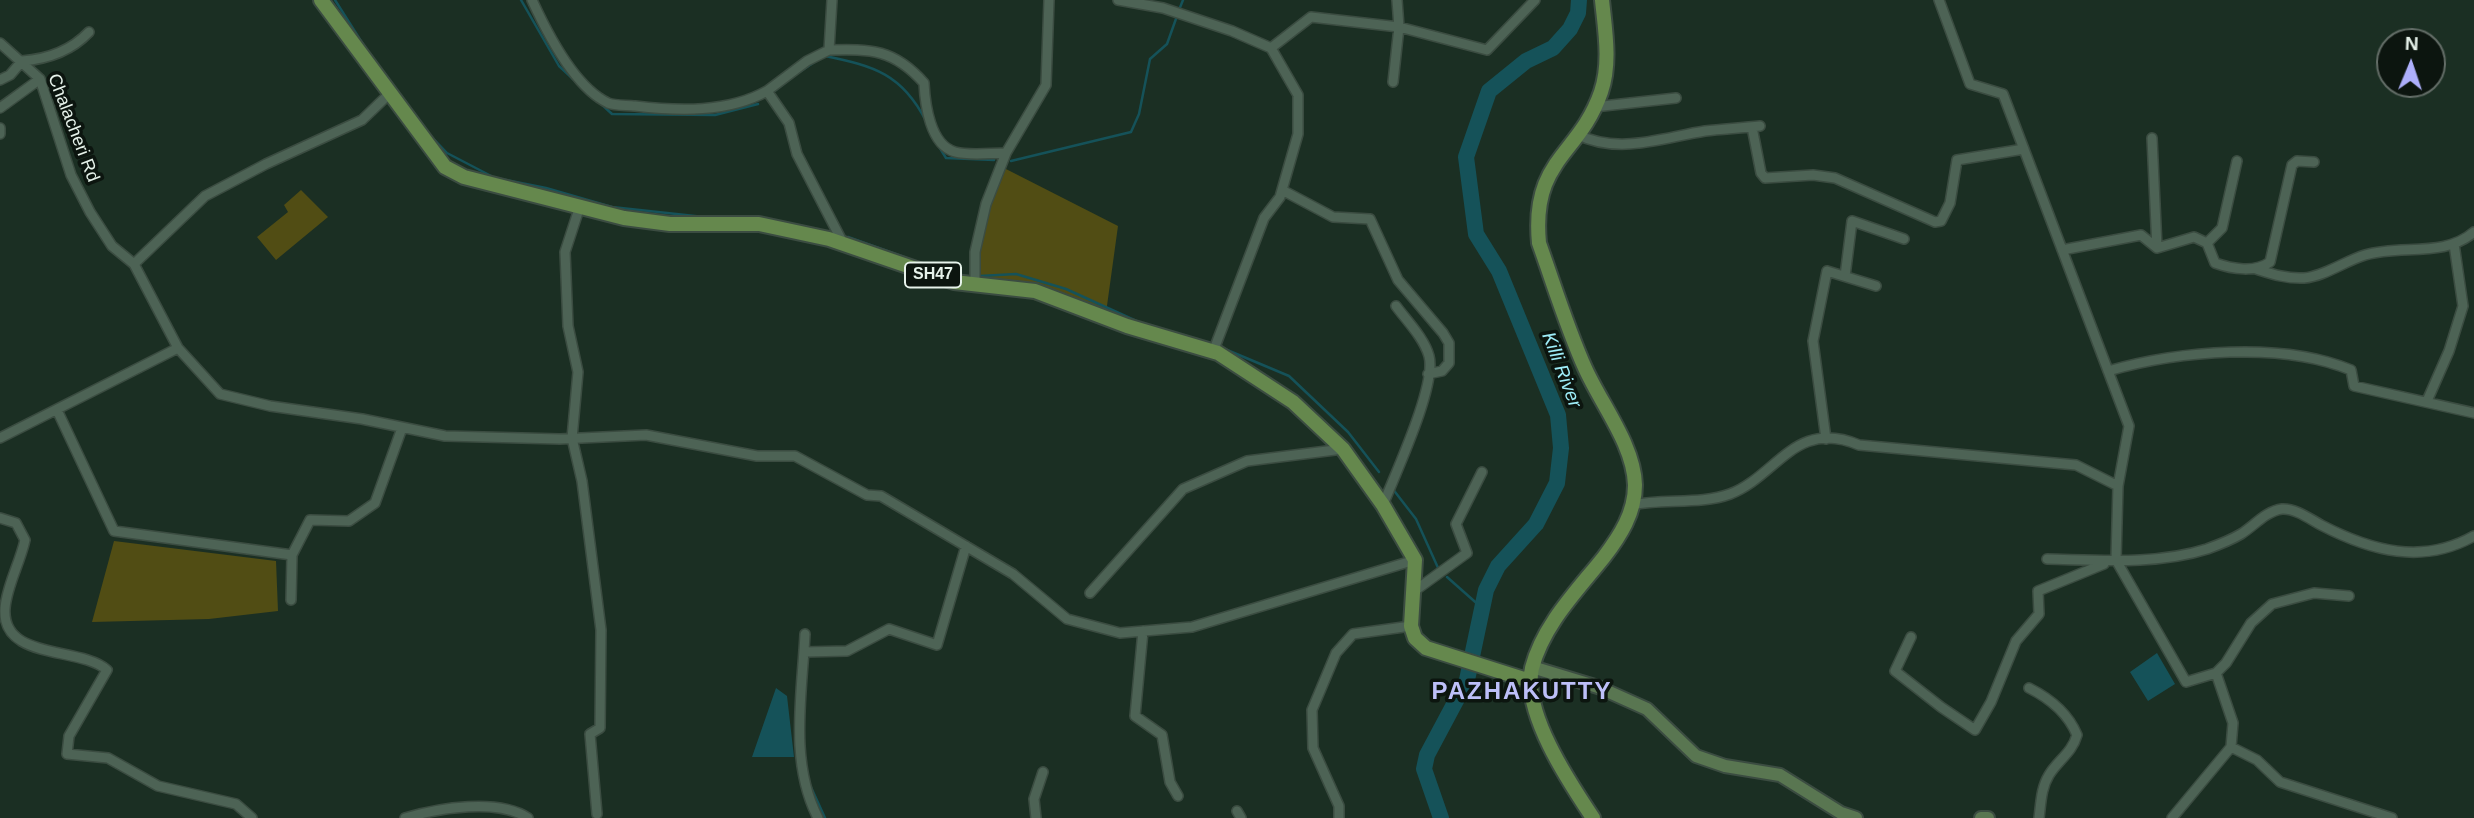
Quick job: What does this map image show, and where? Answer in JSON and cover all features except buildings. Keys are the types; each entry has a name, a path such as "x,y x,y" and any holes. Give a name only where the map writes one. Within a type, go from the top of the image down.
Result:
{"main road":[{"name":"SH47","path":"321,0 445,167 464,177 580,206 670,224 759,224 843,243 954,282 1035,291 1127,326 1213,352 1240,366 1293,402 1343,449 1383,505 1415,560"},
{"path":"1593,818 1538,718 1531,674 1552,625 1616,541 1632,505 1635,485 1631,463 1584,367 1539,243 1537,223 1543,185 1594,107 1606,72 1602,0"},
{"path":"1415,560 1411,626 1415,638 1426,648 1482,667 1598,687 1647,709 1696,756 1726,766 1780,775 1840,813 1856,818"},
{"path":"1981,818 1988,818"}],"street":[{"path":"532,0 546,32 579,79 609,103 701,110 756,97 807,61 829,50 878,51 894,57 924,83 926,110 943,143 953,152 1006,153"},
{"path":"829,50 832,0"},
{"path":"975,286 975,252 986,204 1006,153 1046,85 1049,0"},
{"path":"1118,0 1147,6 1161,4 1183,16 1232,31 1271,48 1298,95 1298,134 1282,190 1265,218 1213,352"},
{"path":"1393,82 1399,27 1397,0"},
{"path":"1271,48 1311,17 1399,27 1487,50 1535,0"},
{"path":"1940,0 1970,84 2003,94 2129,426 2118,486 2116,561 2186,682 2216,673 2226,663 2251,624 2272,604 2314,593 2349,596"},
{"path":"0,79 10,75 22,61 39,59 74,47 89,32"},
{"name":"Chalacheri Rd","path":"0,43 40,79 71,174 90,212 112,246 134,264"},
{"path":"0,108 40,79"},
{"path":"767,91 789,123 797,154 843,243"},
{"path":"389,94 362,120 266,164 205,196 134,264 177,348 220,394 270,406 445,436 572,438 646,435 757,456 795,456 867,495 881,496 1013,573 1067,619 1120,633 1192,627 1415,560"},
{"path":"1594,107 1676,98"},
{"path":"1576,134 1596,144 1665,141 1698,132 1756,127 1761,173 1765,178 1813,175 1835,177 1935,222 1941,221 1950,203 1957,160 2024,149"},
{"path":"0,128 0,134"},
{"path":"2152,138 2157,248"},
{"path":"2207,243 2222,228 2237,161"},
{"path":"2256,269 2270,262 2292,165 2297,161 2314,162"},
{"path":"1282,190 1333,217 1370,219 1398,280 1449,343 1449,363 1442,371 1428,374"},
{"path":"580,206 565,252 568,326 578,372 572,438 582,481 601,630 600,728 590,734 597,814"},
{"path":"1845,276 1852,221 1905,239"},
{"path":"2157,248 2194,237 2207,243 2215,263 2256,269 2277,276 2306,278 2368,254 2454,244 2463,242 2474,232"},
{"path":"2062,250 2141,235 2157,248"},
{"path":"2427,401 2449,351 2463,306 2454,244"},
{"path":"1826,439 1814,330 1827,271 1876,286"},
{"path":"1383,505 1422,404 1428,374 1429,357 1424,344 1396,306"},
{"path":"0,438 177,348"},
{"path":"2108,370 2160,357 2277,351 2328,361 2351,370 2354,386 2474,413"},
{"path":"57,410 114,531 292,555"},
{"path":"291,600 292,555 310,520 349,521 375,503 402,428"},
{"path":"1632,505 1730,494 1792,447 1841,437 1858,445 2076,464 2118,486"},
{"path":"1090,593 1183,489 1247,461 1343,449"},
{"path":"1413,592 1467,553 1456,524 1482,472"},
{"path":"2047,558 2116,561 2183,555 2207,549 2240,535 2272,512 2284,509 2297,512 2352,541 2381,549 2418,552 2451,549 2474,536"},
{"path":"0,519 16,523 25,540 5,610 10,629 19,640 34,648 79,657 100,664 107,670 69,736 67,754 108,758 158,786 236,804 252,818"},
{"path":"804,652 847,652 889,629 937,645 966,546"},
{"path":"1911,637 1895,671 1941,708 1975,730 2003,676 2016,641 2039,614 2038,591 2087,568 2116,561"},
{"path":"1339,818 1339,806 1312,748 1312,710 1336,653 1353,634 1411,626"},
{"path":"1143,631 1135,716 1162,734 1170,782 1178,796"},
{"path":"805,634 800,754 803,780 818,818"},
{"path":"2172,818 2231,747 2233,723 2216,673"},
{"path":"2029,688 2048,698 2073,724 2077,735 2071,751 2050,773 2044,785 2039,818"},
{"path":"2231,747 2257,760 2280,782 2392,818"},
{"path":"1036,818 1034,799 1043,772"},
{"path":"405,818 449,807 517,810 528,818"}],"shaded area":[{"path":"1004,168 1118,226 1106,313 1055,305 1017,295 985,282 973,273 985,216"},
{"path":"301,190 328,217 276,260 257,237 288,212 284,205"},
{"path":"114,541 276,561 278,611 209,619 92,622"}],"water":[{"path":"2157,653 2175,684 2148,701 2130,672"},
{"path":"776,688 787,696 794,757 752,757"}],"waterway":[{"path":"335,0 366,49"},
{"path":"521,0 559,66 573,79"},
{"path":"1179,10 1183,0"},
{"name":"Killi River","path":"1441,818 1424,769 1427,755 1467,680 1486,590 1498,566 1536,524 1557,483 1561,448 1558,415 1499,271 1476,234 1466,157 1489,91 1526,61 1553,48 1570,29 1578,13 1579,0"},
{"path":"1011,161 1131,132 1139,114 1150,59 1167,44 1177,16"},
{"path":"825,56 872,69 896,82 907,92 926,121"},
{"path":"798,73 816,61"},
{"path":"773,92 790,79"},
{"path":"599,102 612,114 715,115 758,104"},
{"path":"426,131 447,153 495,178"},
{"path":"938,145 946,158 994,160"},
{"path":"501,179 546,188 612,207 704,217"},
{"path":"781,222 825,231"},
{"path":"848,237 904,257"},
{"path":"980,276 1016,274 1066,289 1143,324"},
{"path":"1220,347 1289,376 1348,432 1379,472"},
{"path":"1392,488 1416,519 1439,570"},
{"path":"1447,577 1482,608"},
{"path":"810,785 825,818"}],"district":[{"name":"PAZHAKUTTY","path":"1522,692"}]}
